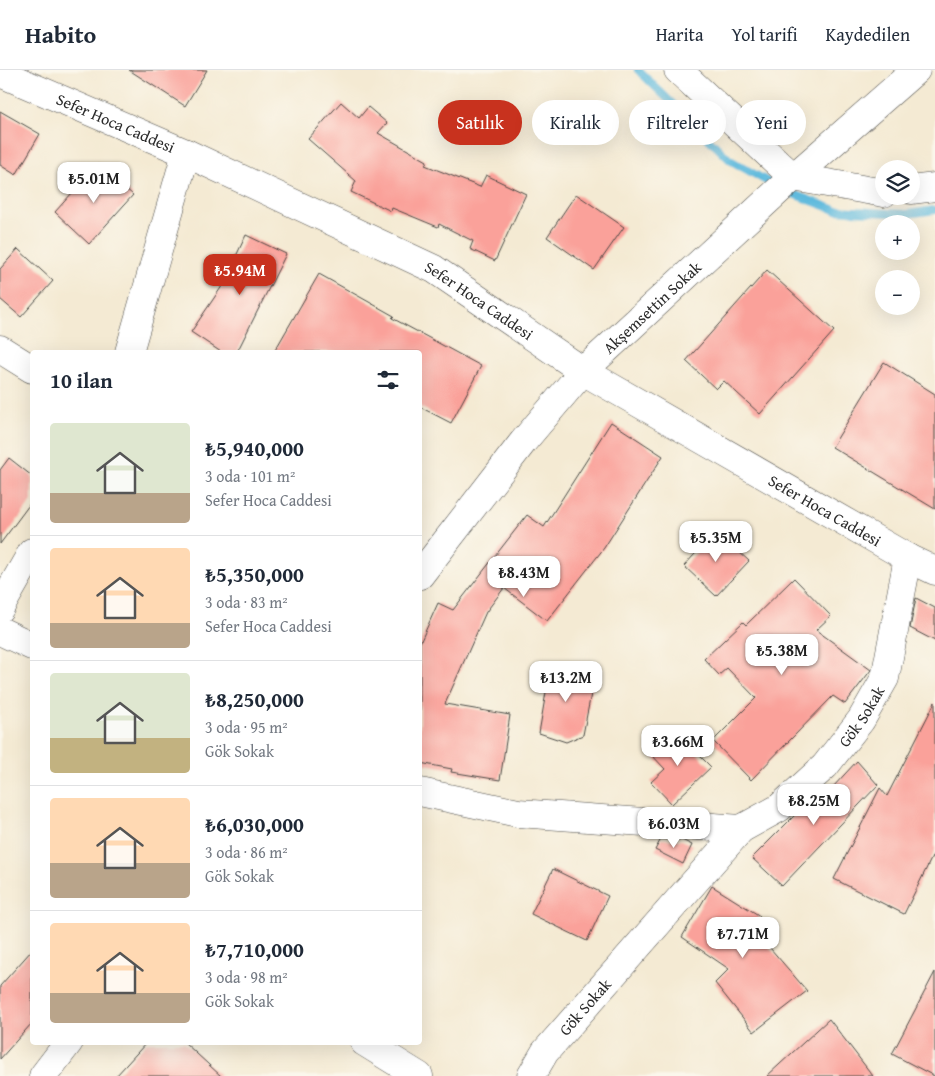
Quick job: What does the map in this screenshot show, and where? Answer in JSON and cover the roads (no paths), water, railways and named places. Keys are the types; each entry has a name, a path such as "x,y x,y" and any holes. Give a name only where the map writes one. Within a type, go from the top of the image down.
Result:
{"street":[{"path":"678,70 793,177 875,191"},
{"name":"Akşemsettin Sokak","path":"422,572 523,442 583,370 793,177 916,70"},
{"name":"Sefer Hoca Caddesi","path":"0,73 186,152 434,269 583,370 908,558 935,571"},
{"path":"129,350 186,152"},
{"path":"920,189 935,188"},
{"path":"0,349 30,368"},
{"path":"0,608 30,556"},
{"name":"Gök Sokak","path":"531,1076 545,1052 741,829 779,808 806,784 825,766 861,720 885,678 908,558"},
{"path":"0,631 30,645"},
{"path":"422,792 518,813 741,829"},
{"path":"43,1076 67,1045"},
{"path":"369,1045 419,1076"}],"waterway":[{"path":"638,70 730,160 775,186"},
{"path":"785,191 836,210 907,214 935,210"}]}
